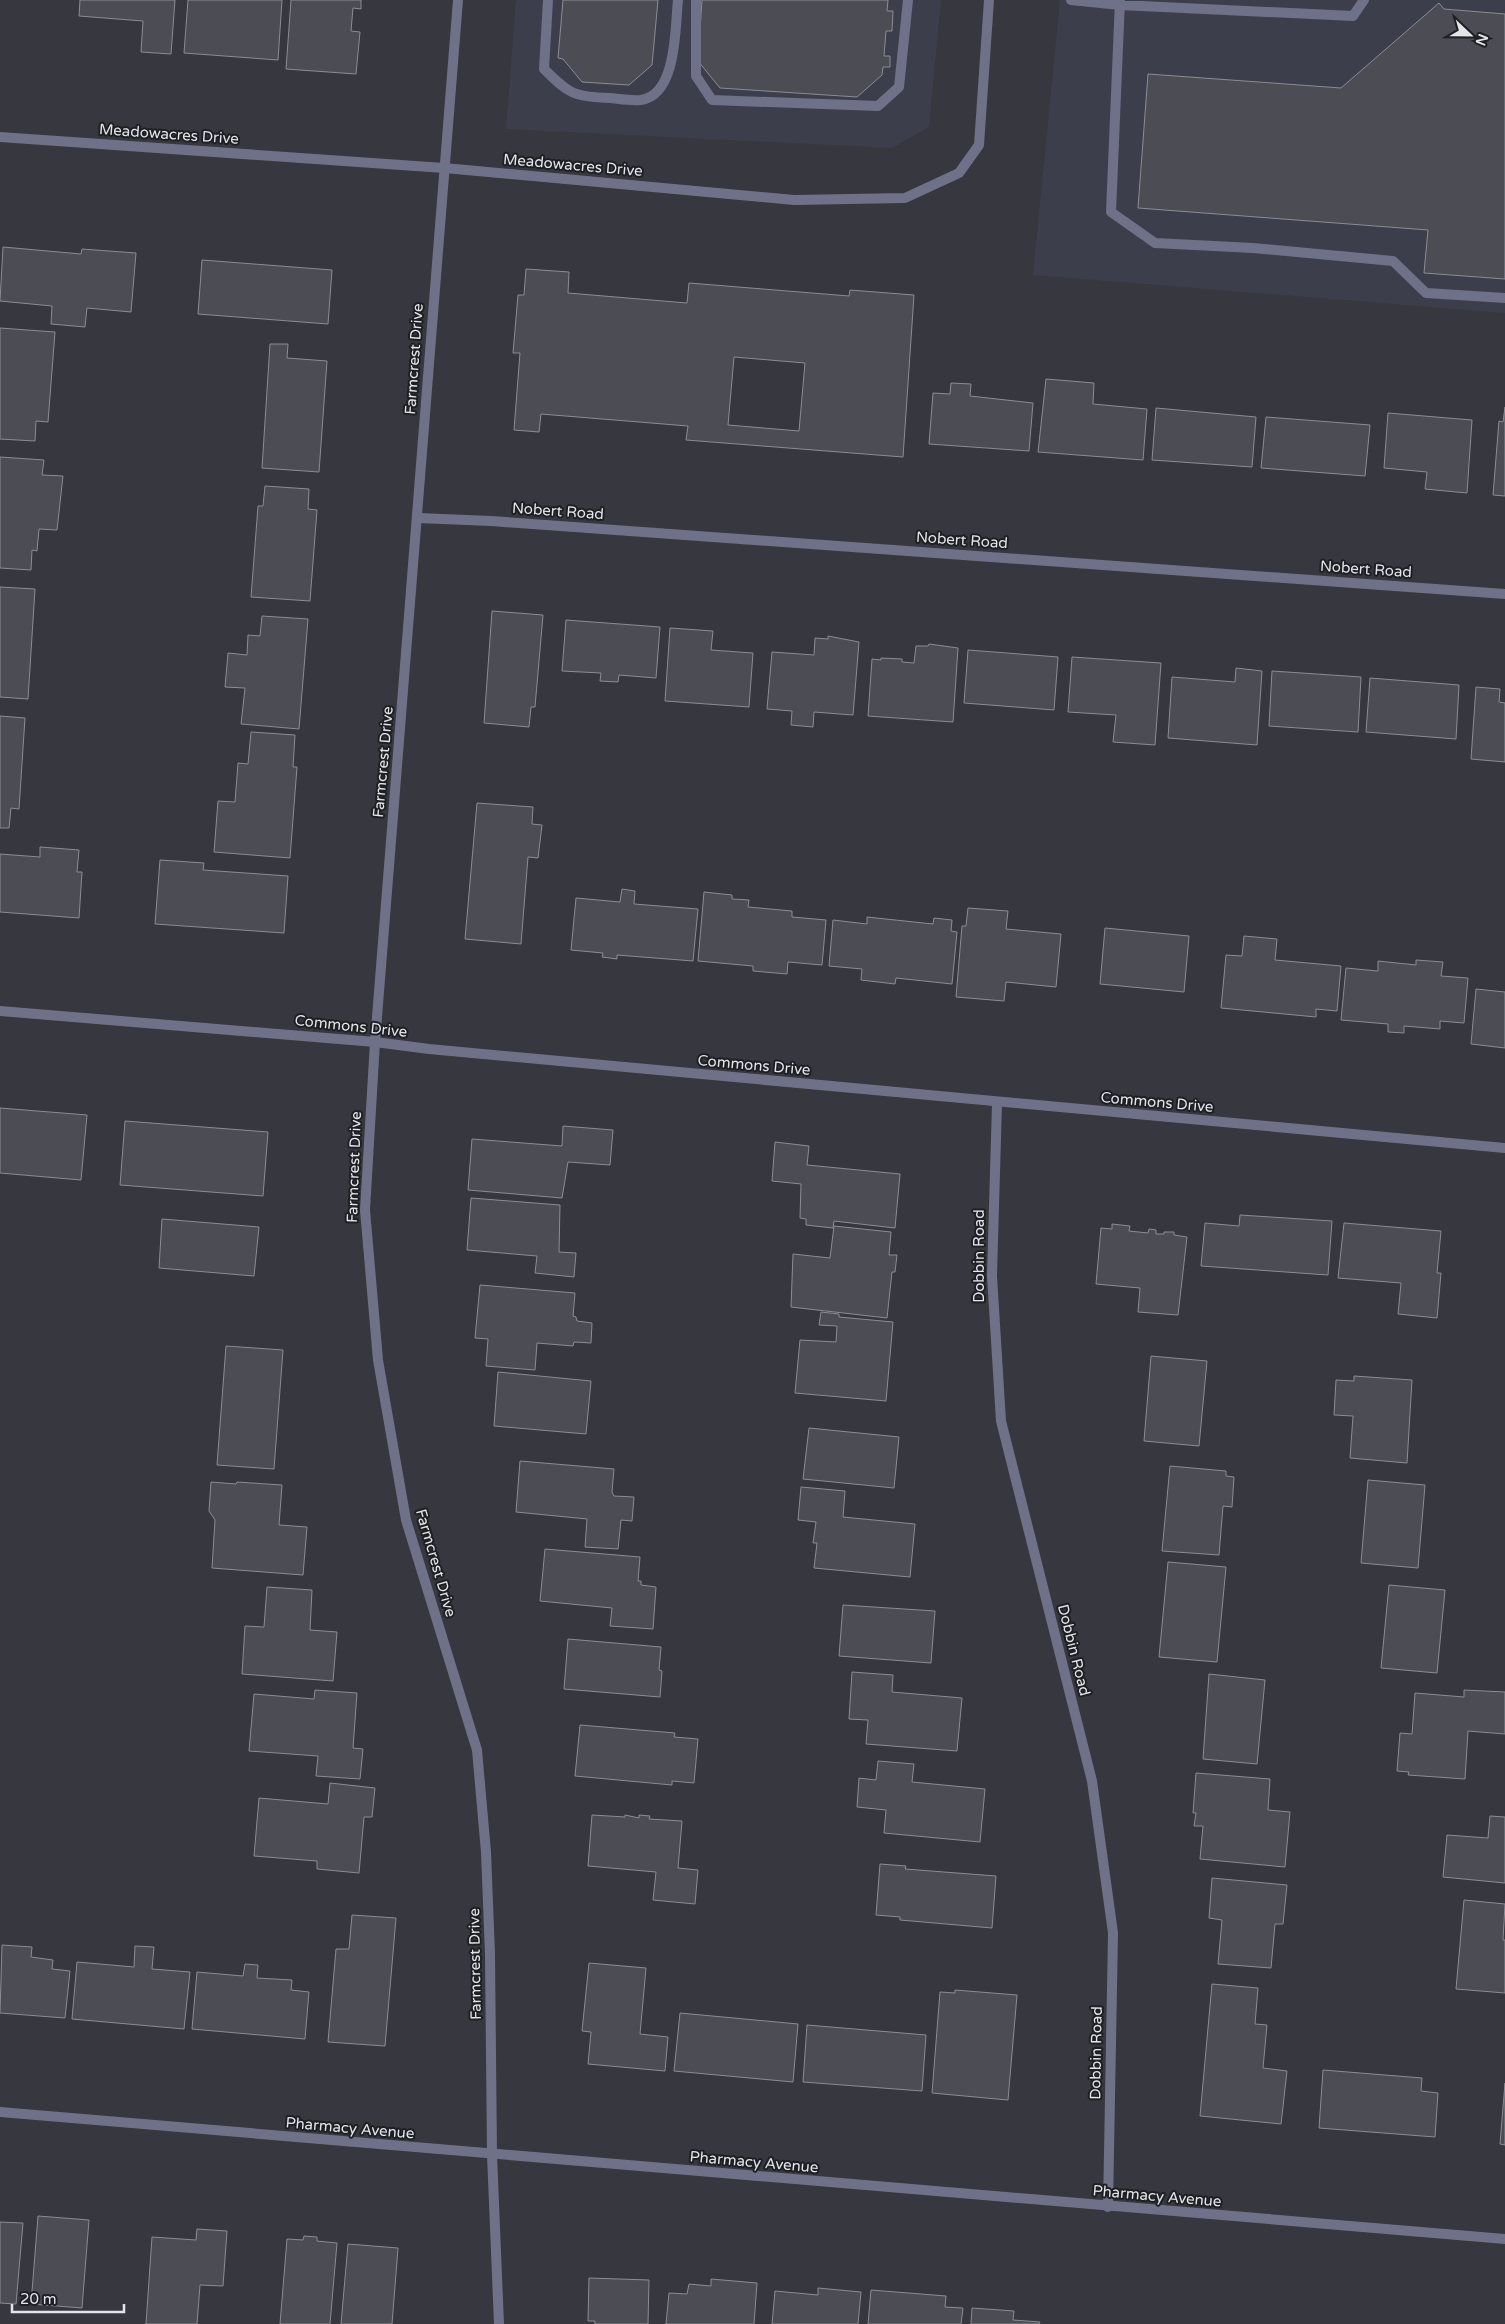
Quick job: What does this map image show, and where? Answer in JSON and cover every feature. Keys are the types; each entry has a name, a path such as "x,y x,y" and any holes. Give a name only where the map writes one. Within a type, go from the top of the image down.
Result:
{"street":[{"name":"Farmcrest Drive","path":"458,0 375,1042 365,1210 378,1360 406,1520 477,1750 486,1852 490,1954 492,2155 499,2324"},
{"path":"548,0 544,69 564,90 583,97 641,100 657,94 670,69 678,0"},
{"path":"696,0 696,76 712,100 878,106 899,87 908,0"},
{"name":"Meadowacres Drive","path":"0,137 444,168 794,200 905,198 959,173 979,145 989,0"},
{"path":"1071,0 1353,16 1364,0"},
{"path":"1120,2 1112,212 1155,243 1253,248 1393,261 1426,293 1505,298"},
{"name":"Nobert Road","path":"418,518 492,521 1505,594"},
{"name":"Commons Drive","path":"0,1011 375,1042 429,1049 997,1103 1505,1148"},
{"name":"Dobbin Road","path":"997,1103 992,1276 1001,1421 1092,1781 1113,1933 1108,2207"},
{"name":"Pharmacy Avenue","path":"0,2112 1505,2239"}],"shaded area":[{"path":"516,0 941,0 929,127 892,148 506,129"},
{"path":"1060,0 1505,0 1505,313 1033,275"}],"building":[{"path":"80,0 175,0 171,54 141,52 143,21 79,16"},
{"path":"188,0 282,0 278,60 184,53"},
{"path":"291,0 361,0 361,9 353,8 351,31 360,32 356,74 286,69"},
{"path":"563,0 658,0 652,65 629,85 582,82 563,59 558,58"},
{"path":"702,0 888,0 887,11 893,11 892,31 886,31 884,56 890,56 890,67 883,67 882,75 857,97 720,88 698,61"},
{"path":"1439,3 1444,9 1505,14 1505,279 1424,273 1428,230 1138,208 1148,74 1341,88"},
{"path":"3,247 81,254 82,249 136,253 131,312 87,308 85,327 51,324 52,306 0,301"},
{"path":"202,260 332,270 328,324 198,314"},
{"path":"526,269 569,272 568,293 687,303 689,283 849,296 850,290 914,295 903,457 686,440 688,426 541,414 539,432 514,430 520,353 513,353 518,295 524,295","holes":["734,357 805,363 799,431 728,425"]},
{"path":"0,328 55,332 48,422 36,421 35,441 0,439"},
{"path":"270,344 288,344 287,358 327,361 319,472 262,468"},
{"path":"1046,379 1094,383 1093,404 1147,409 1143,460 1038,452"},
{"path":"951,383 971,384 970,396 1033,403 1029,451 929,444 933,393 950,394"},
{"path":"1505,407 1505,496 1493,495 1499,421 1503,422"},
{"path":"1156,408 1256,417 1252,467 1152,460"},
{"path":"1388,413 1472,420 1467,493 1425,489 1427,472 1384,468"},
{"path":"1266,417 1370,425 1365,476 1261,468"},
{"path":"0,457 44,460 42,475 63,476 57,530 39,529 37,551 32,550 31,570 0,568"},
{"path":"265,486 309,489 308,509 317,510 310,601 251,597 258,506 263,506"},
{"path":"0,587 35,589 28,699 0,697"},
{"path":"492,611 543,615 535,707 531,707 529,727 484,723"},
{"path":"262,616 308,619 299,729 241,724 245,688 225,687 228,653 247,655 248,635 260,636"},
{"path":"566,620 660,627 656,678 619,675 618,682 600,681 601,673 562,671"},
{"path":"670,628 713,631 711,650 753,653 749,707 665,701"},
{"path":"828,636 859,642 853,715 814,712 813,727 791,725 792,711 767,709 772,652 814,655 815,638 828,639"},
{"path":"929,644 958,648 953,722 868,716 872,659 902,659 902,662 914,663 916,646 928,646"},
{"path":"968,650 1058,657 1054,710 964,703"},
{"path":"1072,657 1161,663 1155,745 1113,742 1116,715 1068,712"},
{"path":"1236,668 1262,671 1257,745 1168,738 1172,677 1235,682"},
{"path":"1272,671 1361,677 1358,732 1269,726"},
{"path":"1370,678 1459,685 1456,739 1366,732"},
{"path":"1476,687 1500,689 1499,702 1505,703 1505,762 1471,759"},
{"path":"0,716 25,718 19,809 11,808 9,828 0,828"},
{"path":"251,732 295,735 293,767 297,767 290,858 214,852 218,801 235,802 238,763 248,764"},
{"path":"477,803 533,807 532,824 542,825 538,858 528,857 521,944 465,939"},
{"path":"40,847 79,850 77,872 82,872 79,918 0,912 0,854 40,857"},
{"path":"160,860 204,863 203,870 288,876 284,933 155,924"},
{"path":"622,889 635,891 634,904 698,909 693,961 617,955 617,959 602,957 603,953 571,950 576,898 620,902"},
{"path":"704,892 732,895 732,899 749,900 748,907 792,911 792,917 826,920 822,965 788,962 787,974 753,971 753,966 698,961"},
{"path":"968,908 1008,911 1006,929 1061,934 1056,987 1006,982 1004,1001 956,997 962,926 966,926"},
{"path":"867,917 933,924 934,918 952,920 951,931 957,932 952,984 896,978 895,984 861,980 862,969 829,966 833,920 867,924"},
{"path":"1105,928 1189,936 1184,992 1100,984"},
{"path":"1244,936 1277,939 1275,960 1341,966 1337,1011 1316,1009 1316,1017 1221,1008 1226,955 1242,956"},
{"path":"1416,960 1443,962 1441,976 1468,978 1464,1023 1440,1021 1440,1029 1404,1026 1404,1033 1388,1032 1388,1024 1341,1020 1346,968 1378,971 1378,961 1416,965"},
{"path":"1476,989 1505,992 1505,1048 1471,1044"},
{"path":"0,1108 87,1115 81,1180 0,1173"},
{"path":"125,1121 268,1132 263,1196 120,1185"},
{"path":"563,1126 613,1130 610,1165 568,1162 562,1198 468,1190 472,1139 562,1146"},
{"path":"775,1142 809,1146 807,1165 900,1174 895,1228 834,1221 833,1228 806,1225 806,1219 800,1218 801,1184 772,1181"},
{"path":"471,1198 560,1205 559,1252 576,1253 574,1277 535,1273 537,1256 467,1250"},
{"path":"1240,1215 1332,1221 1328,1275 1201,1266 1205,1223 1239,1226"},
{"path":"162,1219 259,1227 254,1276 159,1268"},
{"path":"1344,1223 1441,1231 1437,1273 1441,1273 1437,1318 1398,1314 1401,1283 1338,1278"},
{"path":"1112,1224 1130,1226 1129,1231 1148,1233 1149,1229 1156,1230 1156,1234 1174,1232 1174,1235 1187,1237 1178,1315 1138,1312 1140,1288 1096,1284 1101,1228 1112,1229"},
{"path":"834,1226 891,1232 889,1255 897,1255 895,1272 892,1272 887,1318 791,1307 793,1254 830,1258"},
{"path":"480,1285 575,1293 573,1316 576,1317 577,1321 592,1323 591,1343 574,1342 573,1346 537,1343 535,1370 486,1366 488,1339 475,1338"},
{"path":"821,1312 839,1314 839,1317 893,1322 886,1401 795,1393 800,1340 836,1342 837,1326 819,1325"},
{"path":"226,1346 283,1350 274,1469 217,1465"},
{"path":"1151,1356 1207,1361 1199,1446 1144,1441"},
{"path":"498,1372 591,1381 586,1434 494,1426"},
{"path":"1354,1376 1412,1380 1407,1463 1350,1458 1353,1416 1334,1415 1336,1380 1354,1381"},
{"path":"809,1428 899,1437 894,1488 803,1479"},
{"path":"520,1461 614,1469 612,1492 614,1496 634,1497 632,1521 621,1520 618,1549 585,1547 587,1519 516,1512"},
{"path":"1170,1466 1226,1471 1226,1476 1234,1477 1232,1507 1223,1506 1219,1555 1162,1551"},
{"path":"1368,1480 1425,1485 1418,1568 1361,1563"},
{"path":"211,1482 282,1485 279,1525 307,1527 303,1575 212,1568 215,1520 209,1511"},
{"path":"801,1487 845,1491 843,1517 915,1524 910,1577 814,1568 817,1543 813,1543 816,1522 798,1520"},
{"path":"545,1549 640,1557 638,1581 641,1581 641,1585 656,1587 653,1629 610,1626 612,1608 540,1601"},
{"path":"1168,1562 1226,1567 1217,1662 1159,1657"},
{"path":"1389,1585 1445,1590 1437,1673 1381,1668"},
{"path":"267,1587 312,1590 310,1630 337,1632 333,1681 242,1674 245,1626 264,1627"},
{"path":"843,1605 935,1611 931,1663 839,1656"},
{"path":"568,1639 661,1647 659,1670 662,1671 660,1697 564,1689"},
{"path":"852,1672 893,1675 892,1692 962,1698 957,1751 866,1744 868,1720 849,1719"},
{"path":"1209,1674 1265,1680 1257,1764 1203,1759"},
{"path":"315,1690 357,1693 353,1748 363,1749 360,1779 316,1776 318,1756 249,1751 254,1694 314,1699"},
{"path":"1464,1690 1505,1692 1505,1734 1468,1731 1465,1779 1408,1775 1409,1772 1397,1771 1400,1733 1412,1734 1415,1693 1464,1697"},
{"path":"580,1725 675,1733 674,1737 698,1739 694,1783 672,1781 672,1785 575,1776"},
{"path":"878,1761 914,1764 912,1782 985,1789 980,1842 884,1833 886,1810 857,1807 859,1778 876,1780"},
{"path":"1196,1773 1270,1779 1268,1810 1290,1812 1285,1867 1200,1859 1203,1826 1194,1826 1196,1813 1193,1813"},
{"path":"330,1783 375,1788 372,1817 364,1817 359,1873 317,1869 317,1861 254,1856 259,1798 328,1804"},
{"path":"592,1815 625,1817 625,1815 639,1818 639,1815 650,1816 649,1819 682,1821 678,1868 698,1870 695,1904 653,1900 656,1872 588,1866"},
{"path":"1490,1816 1505,1817 1505,1883 1443,1877 1447,1835 1488,1838"},
{"path":"880,1864 906,1866 905,1869 996,1876 992,1928 900,1920 900,1917 876,1915"},
{"path":"1212,1878 1287,1885 1283,1924 1275,1924 1271,1968 1218,1964 1222,1920 1209,1918"},
{"path":"1464,1900 1505,1904 1503,1940 1505,1940 1505,1993 1456,1989"},
{"path":"352,1915 396,1918 385,2046 328,2042 336,1949 349,1949"},
{"path":"2,1945 32,1947 31,1957 53,1960 52,1969 70,1971 65,2018 0,2013"},
{"path":"135,1946 154,1947 152,1969 190,1972 184,2029 72,2019 77,1962 134,1967"},
{"path":"589,1963 646,1968 640,2034 668,2037 665,2071 588,2064 591,2032 582,2031"},
{"path":"245,1964 258,1965 257,1978 292,1980 291,1990 309,1992 305,2039 192,2029 197,1972 243,1976"},
{"path":"1212,1984 1258,1988 1255,2024 1267,2025 1263,2068 1287,2071 1281,2124 1200,2116"},
{"path":"955,1990 1017,1995 1008,2100 932,2093 940,1992 955,1993"},
{"path":"680,2013 798,2024 793,2082 674,2071"},
{"path":"807,2025 926,2035 922,2091 803,2082"},
{"path":"1323,2070 1422,2078 1421,2091 1438,2093 1435,2137 1319,2128"},
{"path":"1505,2083 1505,2145 1500,2144"},
{"path":"38,2216 89,2220 82,2308 31,2304"},
{"path":"0,2222 23,2223 16,2304 0,2303"},
{"path":"197,2229 227,2231 223,2286 200,2285 197,2324 146,2324 152,2237 196,2240"},
{"path":"304,2236 317,2237 317,2241 337,2243 330,2324 280,2324 287,2239 303,2240"},
{"path":"348,2244 398,2248 392,2324 341,2324"},
{"path":"589,2278 649,2280 648,2324 595,2324 595,2321 588,2321"},
{"path":"711,2279 757,2283 754,2324 666,2324 669,2293 687,2294 689,2284 711,2286"},
{"path":"818,2288 861,2292 858,2324 772,2324 775,2291 818,2295"},
{"path":"871,2290 946,2296 945,2307 963,2308 961,2324 868,2324"},
{"path":"972,2308 1014,2311 1013,2320 1040,2322 1039,2324 971,2324"}]}
